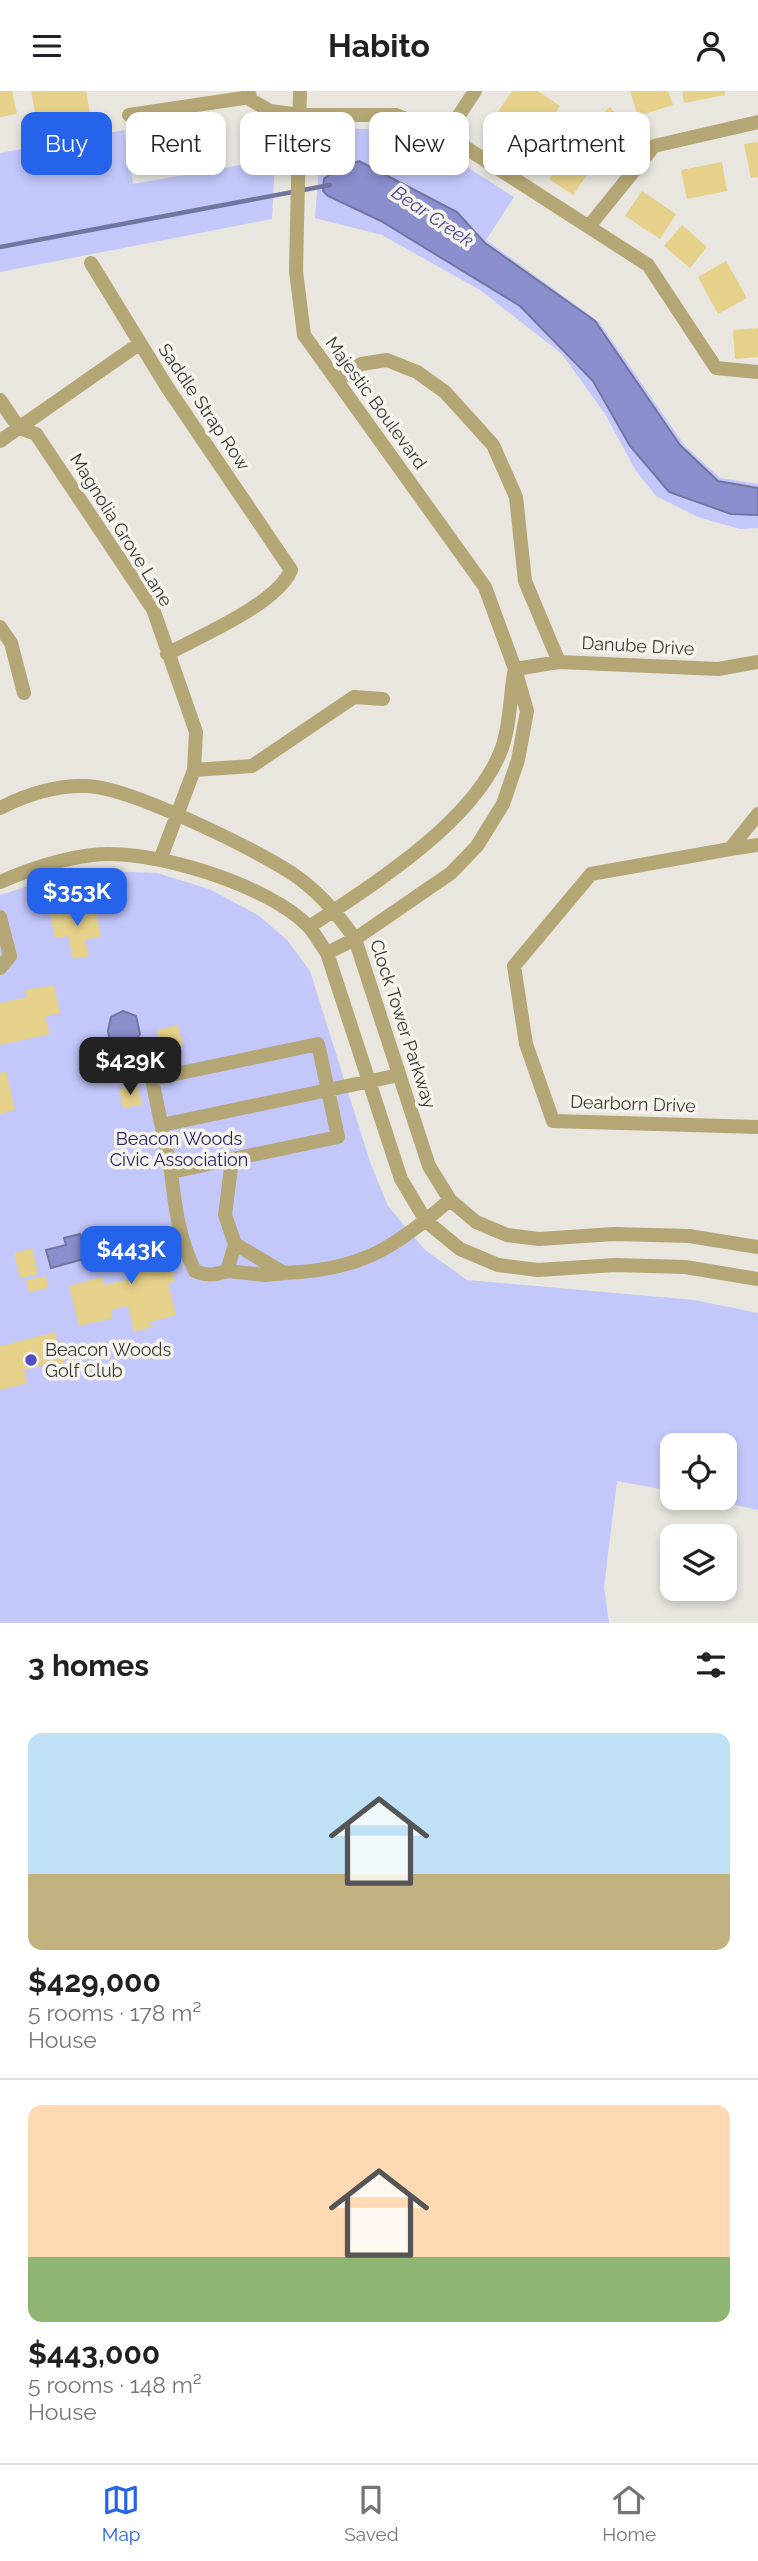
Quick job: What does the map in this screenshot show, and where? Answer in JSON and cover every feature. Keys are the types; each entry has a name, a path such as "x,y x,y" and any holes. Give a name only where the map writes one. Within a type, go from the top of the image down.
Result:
{"street":[{"name":"Majestic Boulevard","path":"300,91 300,112"},
{"path":"461,112 475,91"},
{"path":"146,112 249,94 270,111 278,112"},
{"path":"590,225 654,146 758,122"},
{"path":"469,149 590,225 648,265 716,368 758,372"},
{"name":"Majestic Boulevard","path":"299,175 296,271 304,335 485,587 515,669 527,711 518,760 503,804 477,846 450,873 355,939 327,953"},
{"name":"Saddle Strap Row","path":"91,263 139,344 291,570 286,582 233,619 167,654"},
{"path":"0,441 139,344"},
{"path":"337,381 361,364 387,360 417,372 445,392 493,445 516,497 526,581 559,662"},
{"name":"Magnolia Grove Lane","path":"0,400 19,428 36,434 153,609 196,732 194,770 160,860"},
{"path":"0,627 10,643 24,693"},
{"name":"Danube Drive","path":"515,669 559,662 718,669 758,662"},
{"name":"Majestic Boulevard","path":"309,927 442,831 475,798 501,751 515,669"},
{"path":"194,770 252,766 354,697 383,699"},
{"name":"Clock Tower Parkway","path":"0,808 18,798 57,787 89,786 122,791 293,874 335,910 355,939 429,1166 450,1200 476,1222 506,1235 539,1239 614,1234 689,1236 758,1247"},
{"path":"730,849 758,814"},
{"path":"730,849 758,845"},
{"name":"Dearborn Drive","path":"730,849 591,874 514,965 526,1044 553,1121 758,1127"},
{"path":"0,882 40,865 94,854 129,855 160,860 244,885 285,908 309,927 327,953 401,1179 426,1221 460,1249 498,1265 538,1270 615,1265 685,1267 758,1279"},
{"path":"0,916 9,957 0,968"},
{"path":"172,1172 338,1137 318,1044 152,1079 172,1172 176,1214 187,1256 195,1271 206,1275 227,1271 265,1275 317,1272 368,1259 389,1249 450,1200"},
{"path":"162,1125 400,1075"},
{"path":"227,1271 232,1262 235,1244 225,1215 232,1159"},
{"path":"235,1244 284,1273"}],"green space":[{"path":"355,129 369,129 369,175 469,175 469,168 514,197 486,240 599,322 685,446 720,478 758,484 758,528 740,529 698,517 656,496 636,471 605,414 562,354 480,290 382,235 315,218 318,175 355,175"},
{"path":"124,130 126,175 132,175 133,184 184,175 226,175 226,168 240,165 240,175 274,175 272,219 0,272 0,153 21,149 21,175 112,175 112,132"},
{"name":"Beacon Woods Civic Association","path":"102,871 157,873 209,889 258,915 287,940 310,971 371,1165 388,1206 425,1250 467,1280 694,1300 758,1313 758,1510 737,1505 737,1433 660,1433 660,1489 617,1481 604,1587 609,1623 0,1623 0,895 57,877"}],"water":[{"path":"359,161 369,166 369,175 386,175 457,212 485,243 595,321 680,445 718,481 758,488 758,515 731,514 669,492 630,446 593,381 520,306 381,221 328,196 323,191 324,179 329,175 355,175 355,162"},
{"path":"123,1011 136,1016 140,1034 128,1051 111,1048 108,1031 111,1017"},
{"path":"80,1234 87,1258 51,1268 46,1250 66,1245 64,1238"}],"building":[{"path":"0,91 12,91 17,114 0,117"},
{"path":"31,91 86,91 90,112 35,112"},
{"path":"512,91 538,91 560,106 556,112 498,112"},
{"path":"630,91 668,91 673,105 650,112 637,112"},
{"path":"682,91 725,91 725,95 684,103"},
{"path":"758,142 758,177 751,178 744,144"},
{"path":"722,162 727,191 687,199 681,170"},
{"path":"552,175 587,175 573,195 549,179"},
{"path":"642,191 676,214 660,239 625,216"},
{"path":"682,225 707,247 690,268 664,246"},
{"path":"726,261 747,298 718,314 698,277"},
{"path":"758,328 758,357 735,359 733,330"},
{"path":"94,904 101,936 85,940 89,956 73,959 68,936 55,938 50,914"},
{"path":"54,985 60,1013 45,1017 50,1034 0,1045 0,1003 27,997 25,990"},
{"path":"178,1025 183,1045 162,1050 157,1030"},
{"path":"6,1071 15,1110 0,1114 0,1073"},
{"path":"138,1086 142,1105 123,1108 119,1089"},
{"path":"154,1232 160,1259 179,1255 182,1265 172,1268 175,1282 168,1283 176,1315 150,1322 152,1327 134,1332 128,1306 111,1310 113,1318 79,1326 69,1286 102,1277 104,1285 134,1278 131,1267 120,1270 113,1242"},
{"path":"32,1248 38,1274 20,1278 14,1253"},
{"path":"46,1276 48,1288 29,1292 26,1280"},
{"name":"Beacon Woods Golf Club","path":"55,1332 58,1343 63,1342 64,1367 46,1372 44,1365 24,1370 27,1383 0,1390 0,1346"}],"waterway":[{"name":"Bear Creek","path":"0,247 330,185"}],"place":[{"name":"Beacon Woods Golf Club","path":"31,1360"}]}
